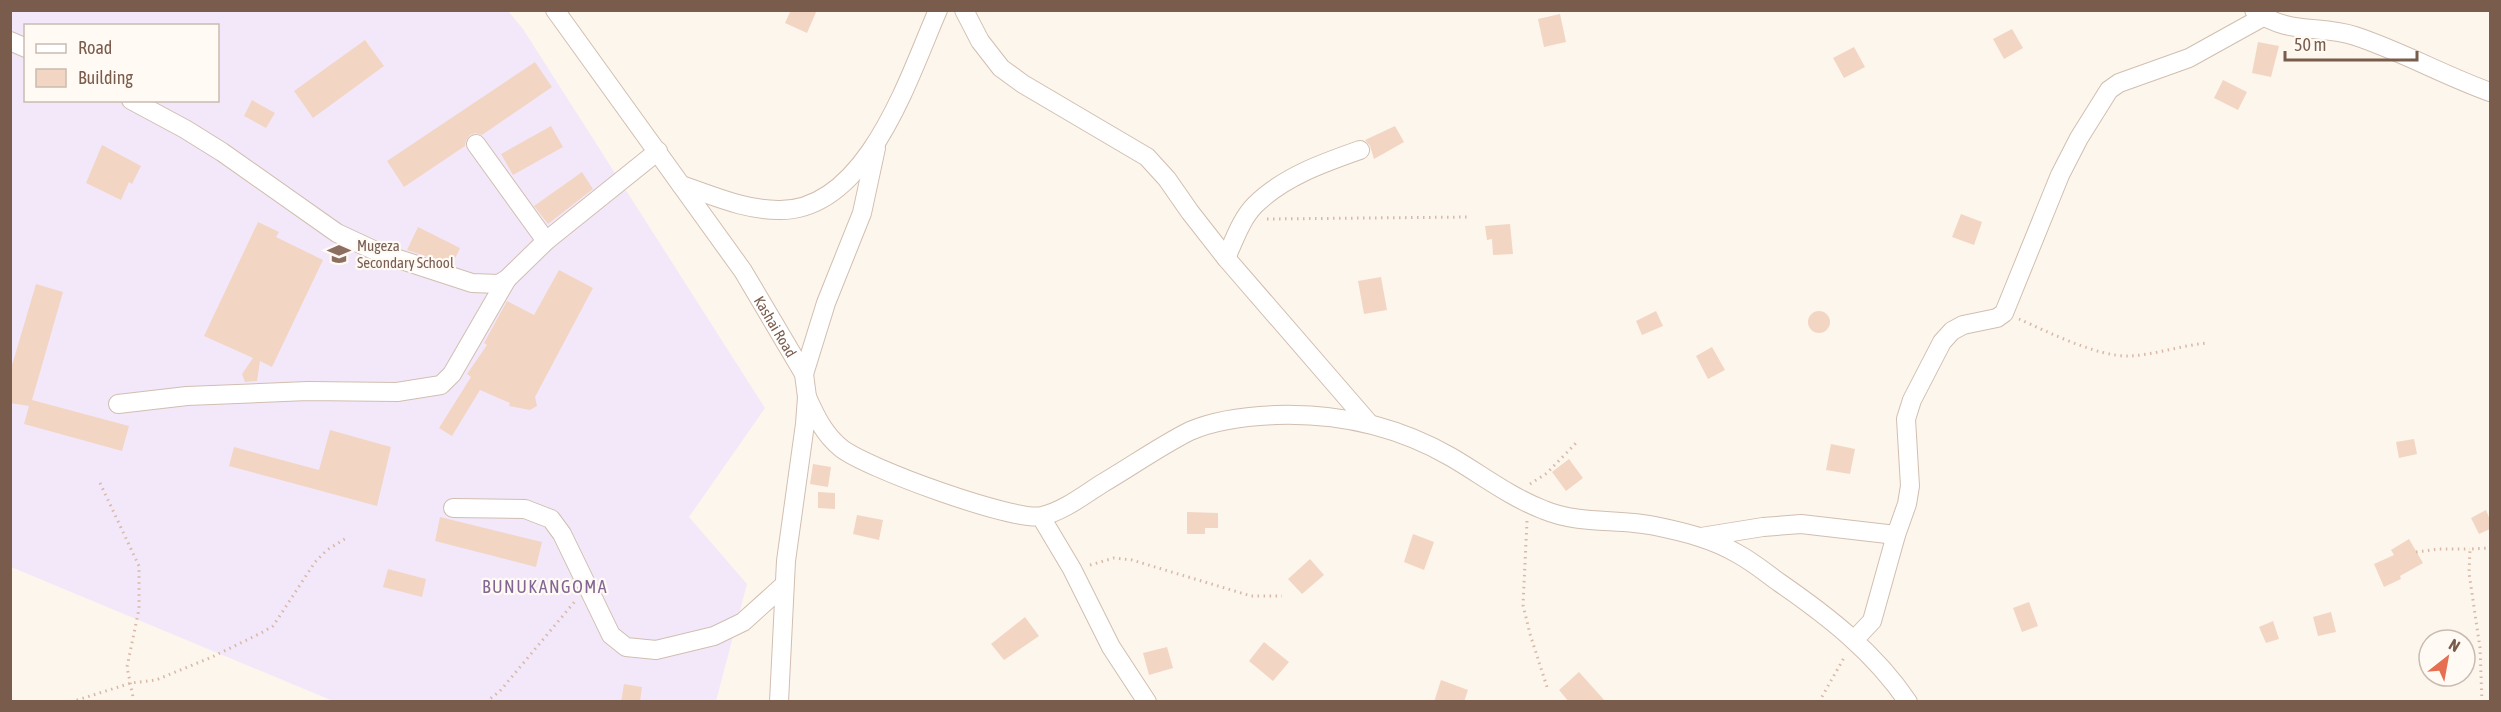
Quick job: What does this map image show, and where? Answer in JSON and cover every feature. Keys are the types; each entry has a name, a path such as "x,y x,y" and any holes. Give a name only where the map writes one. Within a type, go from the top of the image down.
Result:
{"street":[{"name":"Kashai Road","path":"555,10 743,271 804,374 807,397 805,424 784,585 779,702"},
{"path":"681,185 754,209 780,211 805,206 831,193 849,179 878,137 905,89 938,10"},
{"path":"964,10 980,41 1001,68 1023,84 1147,157 1167,179 1190,213 1226,258 1368,422"},
{"path":"1855,639 1872,621 1907,504 1910,486 1906,418 1912,400 1941,342 1952,331 1962,325 1997,318 2004,313 2060,175 2109,90 2119,83 2189,58 2258,14 2290,28 2352,35 2490,92"},
{"path":"10,41 24,47"},
{"path":"135,102 222,152 337,233 380,253 472,283 499,284 507,279 546,241 658,151"},
{"path":"804,374 826,303 862,213 878,137"},
{"path":"476,144 546,241"},
{"path":"1226,258 1244,220 1254,206 1275,189 1311,168 1360,150"},
{"path":"118,404 197,396 397,392 441,385 452,374 507,279"},
{"path":"807,397 823,432 842,449 862,462 889,474 993,508 1011,513 1041,516 1068,504 1192,430 1230,420 1276,415 1368,422 1424,443 1510,494 1544,511 1582,521 1650,525 1701,537 1737,553 1855,639 1890,675 1908,702"},
{"path":"453,508 525,509 550,519 562,534 611,635 626,647 656,650 714,636 743,622 784,585"},
{"path":"1041,516 1072,569 1112,647 1147,702"},
{"path":"1701,537 1763,527 1801,524 1896,535"}],"path":[{"path":"1244,220 1469,217"},
{"path":"2004,313 2071,341 2110,353 2129,356 2208,343"},
{"path":"1510,494 1537,480 1576,443"},
{"path":"100,483 139,566 139,609 127,667 134,702"},
{"path":"1528,503 1523,605 1547,687"},
{"path":"71,702 131,682 156,680 249,641 273,626 315,561 327,550 348,537"},
{"path":"2416,552 2490,548"},
{"path":"2470,549 2469,573 2480,648 2482,702"},
{"path":"1072,569 1114,558 1132,560 1251,596 1282,596"},
{"path":"486,702 500,691 587,588"},
{"path":"1819,702 1855,639"}],"shaded area":[{"name":"Mugeza Secondary School","path":"10,11 508,11 523,29 765,408 689,517 747,584 716,701 333,701 11,567"}],"building":[{"path":"791,10 817,10 807,33 785,23"},
{"path":"1560,14 1566,42 1544,47 1538,19"},
{"path":"2012,29 2023,48 2004,59 1993,39"},
{"path":"365,40 384,66 313,118 294,91"},
{"path":"2258,42 2279,46 2271,77 2252,73"},
{"path":"1854,47 1865,67 1844,78 1833,58"},
{"path":"535,62 552,87 482,135 475,133 470,135 465,146 404,187 387,161"},
{"path":"2223,80 2247,92 2238,110 2214,98"},
{"path":"252,100 275,113 266,128 244,116"},
{"path":"551,126 563,147 513,175 501,154"},
{"path":"1395,126 1404,142 1374,159 1370,146 1365,140"},
{"path":"102,145 141,166 132,184 129,182 121,200 86,183"},
{"path":"582,172 593,189 548,224 534,206"},
{"path":"1961,214 1982,222 1974,245 1952,237"},
{"path":"258,222 279,232 276,237 323,260 272,367 260,361 257,381 245,382 242,374 253,358 204,336"},
{"path":"1510,224 1513,254 1493,255 1492,239 1487,240 1485,226"},
{"path":"418,227 460,248 452,265 407,250"},
{"path":"559,270 593,288 535,397 537,406 530,410 509,406 510,403 480,390 452,436 439,428 471,377 467,374 487,345 484,343 507,301 534,315"},
{"path":"1381,277 1387,310 1364,314 1358,281"},
{"path":"36,284 63,292 32,400 129,426 122,451 24,424 29,406 10,403 10,372"},
{"path":"1656,311 1663,326 1642,335 1636,321"},
{"path":"1819,311 1827,314 1830,322 1827,330 1819,333 1811,330 1808,322 1811,314"},
{"path":"1712,347 1725,370 1708,379 1696,356"},
{"path":"330,430 391,447 377,506 229,466 234,447 319,470"},
{"path":"2414,439 2417,454 2399,458 2396,442"},
{"path":"1831,444 1855,449 1850,474 1826,470"},
{"path":"1569,459 1583,478 1566,491 1552,472"},
{"path":"813,464 831,467 828,487 810,484"},
{"path":"818,492 835,493 835,509 818,508"},
{"path":"2486,510 2490,520 2490,529 2479,534 2471,518"},
{"path":"1187,512 1218,513 1218,528 1205,528 1205,534 1187,534"},
{"path":"857,515 883,520 879,540 853,534"},
{"path":"440,517 542,542 536,567 435,541"},
{"path":"1413,534 1434,542 1424,570 1404,562"},
{"path":"2409,539 2423,563 2400,576 2401,579 2384,587 2374,564 2394,555 2391,550"},
{"path":"1310,559 1324,575 1302,594 1288,579"},
{"path":"388,569 426,579 422,597 383,587"},
{"path":"2029,602 2038,626 2022,632 2013,608"},
{"path":"2331,612 2336,632 2318,636 2313,617"},
{"path":"1025,617 1039,636 1004,660 991,644"},
{"path":"2273,621 2279,639 2266,643 2259,627"},
{"path":"1264,642 1289,662 1273,681 1249,661"},
{"path":"1167,647 1173,668 1149,675 1143,653"},
{"path":"1579,672 1606,702 1569,702 1559,690"},
{"path":"1441,680 1468,690 1464,702 1434,702"},
{"path":"624,684 642,687 640,702 621,702"}],"place":[{"name":"Mugeza Secondary School","path":"339,254"}],"district":[{"name":"BUNUKANGOMA","path":"545,586"}]}
